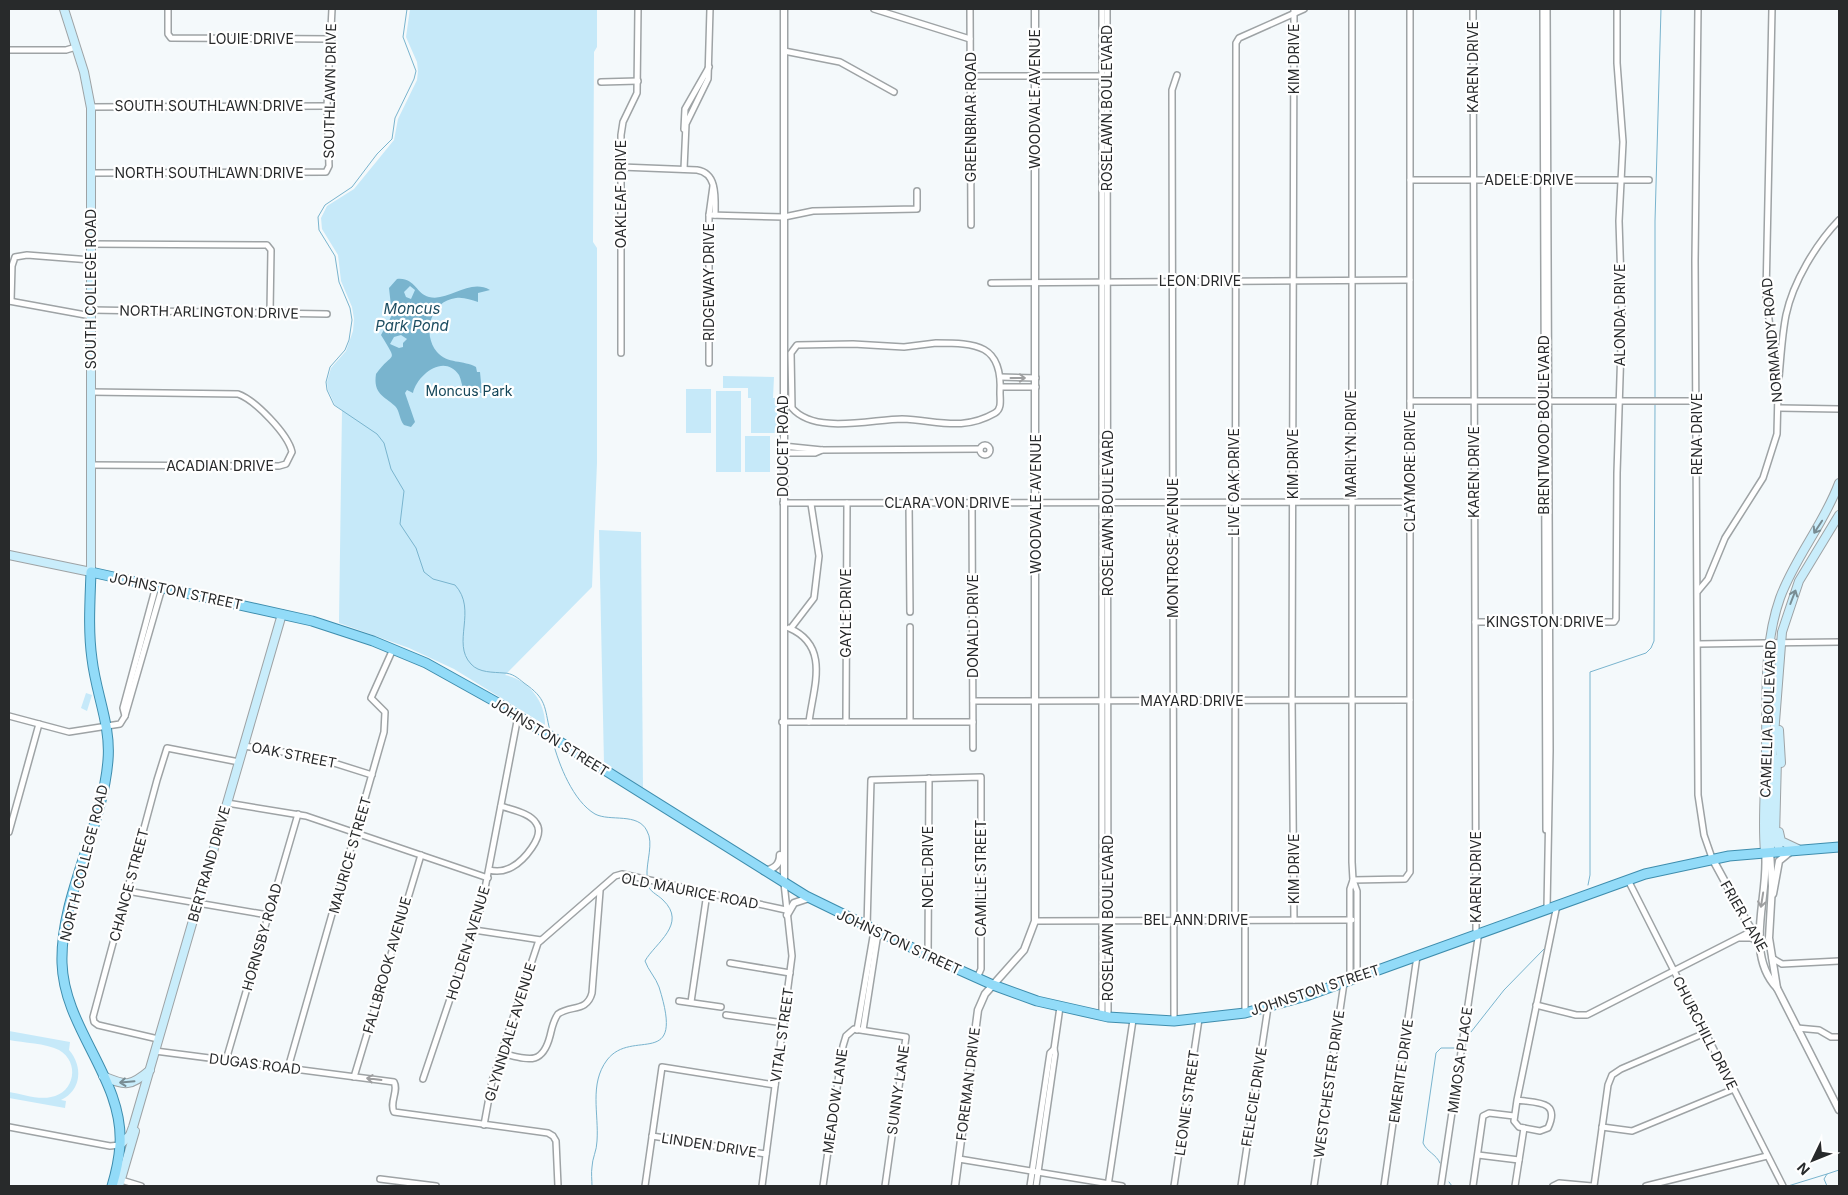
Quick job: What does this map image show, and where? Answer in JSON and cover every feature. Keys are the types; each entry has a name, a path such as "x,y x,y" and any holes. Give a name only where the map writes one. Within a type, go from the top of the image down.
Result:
{"main road":[{"name":"SOUTH COLLEGE ROAD","path":"64,9 76,47 90,106 92,173 91,572"},
{"name":"CAMELLIA BOULEVARD","path":"1772,851 1766,691 1769,644 1780,598 1792,569 1827,512 1839,483"},
{"name":"CAMELLIA BOULEVARD","path":"1775,741 1780,644 1788,609 1799,581 1839,515"},
{"name":"JOHNSTON STREET","path":"9,555 282,614 358,635 393,649 440,670 518,716 809,898 873,931 993,985 1060,1008 1105,1017 1174,1021 1199,1019 1268,1007 1351,980 1628,880 1712,858 1772,851 1839,847"},
{"name":"NORTH COLLEGE ROAD","path":"91,572 89,620 92,658 107,727 107,770 68,915 62,958 64,984 69,1003 103,1076 115,1110 120,1144"},
{"name":"BERTRAND DRIVE","path":"117,1183 120,1144 130,1135 137,1115 282,614"},
{"path":"1766,691 1770,702 1770,730 1775,741 1777,756 1775,840 1772,851"},
{"path":"1776,714 1780,732 1781,765 1779,836 1785,844 1798,849"},
{"path":"103,1076 117,1082 129,1084 138,1080 150,1070"},
{"name":"BERTRAND DRIVE","path":"117,1183 134,1135 137,1115"}],"street":[{"name":"LOUIE DRIVE","path":"168,9 170,37 332,39"},
{"name":"SOUTHLAWN DRIVE","path":"326,172 329,166 328,106 332,9"},
{"name":"OAKLEAF DRIVE","path":"621,353 622,127 636,97 638,82 638,9"},
{"path":"684,132 706,85 710,65 710,9"},
{"name":"DOUCET ROAD","path":"784,9 782,722 784,883"},
{"path":"874,9 970,39"},
{"name":"GREENBRIAR ROAD","path":"970,9 971,225"},
{"name":"WOODVALE AVENUE","path":"993,985 1024,950 1035,921 1035,9"},
{"name":"ROSELAWN BOULEVARD","path":"1102,9 1105,21"},
{"name":"ROSELAWN BOULEVARD","path":"1105,1017 1105,21 1107,9"},
{"path":"1294,11 1304,9"},
{"name":"MARILYN DRIVE","path":"1351,980 1350,889 1353,880 1351,503 1352,9"},
{"name":"CLAYMORE DRIVE","path":"1353,880 1405,879 1410,874 1410,9"},
{"name":"KAREN DRIVE","path":"1473,9 1474,622 1477,934"},
{"name":"BRENTWOOD BOULEVARD","path":"1543,9 1550,818 1547,908"},
{"name":"BRENTWOOD BOULEVARD","path":"1545,180 1547,9"},
{"name":"ALONDA DRIVE","path":"1616,621 1622,314 1619,221 1623,142 1617,64 1617,9"},
{"name":"RENA DRIVE","path":"1698,9 1696,401 1699,806 1704,835 1712,858"},
{"name":"NORMANDY ROAD","path":"1698,591 1708,579 1725,538 1763,478 1774,447 1778,387 1766,295 1772,9"},
{"name":"LIVE OAK DRIVE","path":"1235,921 1234,281 1236,43 1239,38 1294,11"},
{"name":"KIM DRIVE","path":"1294,11 1292,699 1294,920"},
{"path":"9,50 66,50 76,47"},
{"path":"784,51 840,62 894,92"},
{"path":"684,169 683,121 685,109 710,65"},
{"path":"971,76 1105,76"},
{"name":"MONTROSE AVENUE","path":"1174,1021 1172,90 1177,76"},
{"path":"601,82 638,82"},
{"name":"SOUTH SOUTHLAWN DRIVE","path":"90,106 328,106"},
{"path":"621,167 684,169 705,172 711,178 712,215"},
{"name":"NORTH SOUTHLAWN DRIVE","path":"92,173 326,172"},
{"name":"ADELE DRIVE","path":"1410,180 1649,180"},
{"name":"RIDGEWAY DRIVE","path":"709,363 712,215 784,217 813,211 917,209 916,191"},
{"path":"1778,387 1783,332 1791,298 1822,243 1839,220"},
{"path":"91,244 262,244 269,247 270,312"},
{"path":"10,301 12,266 15,257 27,255 91,260"},
{"name":"LEON DRIVE","path":"991,283 1410,280"},
{"name":"NORTH ARLINGTON DRIVE","path":"10,301 91,314 270,312 327,314"},
{"path":"783,408 792,408 800,414 828,424 862,424 905,420 931,424 966,424 998,410 1001,387 1000,367 981,348 971,344 936,343 904,347 853,344 800,344 794,346 791,353 792,408"},
{"path":"1000,378 1036,378"},
{"path":"1001,387 1036,387"},
{"name":"ACADIAN DRIVE","path":"90,392 238,394 255,403 289,443 292,452 286,464 279,466 90,465"},
{"path":"1410,401 1696,401"},
{"path":"1778,408 1839,409"},
{"path":"783,449 816,452 822,450 980,449"},
{"name":"CLARA VON DRIVE","path":"783,503 1173,504 1410,502"},
{"name":"GAYLE DRIVE","path":"846,722 847,503"},
{"path":"791,628 814,598 819,556 811,504"},
{"path":"909,504 910,612"},
{"name":"DONALD DRIVE","path":"972,504 973,748"},
{"path":"9,716 73,732 120,724 125,716 159,587"},
{"name":"KINGSTON DRIVE","path":"1474,622 1616,621"},
{"path":"910,626 910,721"},
{"path":"783,627 791,628 808,642 818,665 809,722"},
{"path":"1698,644 1839,642"},
{"name":"MAURICE STREET","path":"288,1068 357,832 386,721 382,708 371,698 393,649"},
{"name":"MAYARD DRIVE","path":"973,702 1292,699 1410,700"},
{"name":"HOLDEN AVENUE","path":"423,1079 474,930 488,878 518,716"},
{"path":"782,722 973,722"},
{"path":"9,832 39,724"},
{"name":"OAK STREET","path":"244,746 315,757 372,775"},
{"name":"CHANCE STREET","path":"158,1039 94,1022 93,1017 167,748 239,762"},
{"path":"764,871 775,867 780,861 780,768 783,754"},
{"name":"CAMILLE STREET","path":"929,778 981,777 981,969 978,978"},
{"path":"860,1030 873,931 871,780 929,778"},
{"name":"NOEL DRIVE","path":"928,956 929,778"},
{"path":"227,803 298,814 357,832 488,878"},
{"path":"490,870 501,871 516,865 531,848 538,834 539,827 533,819 501,806"},
{"name":"HORNSBY ROAD","path":"226,1060 298,814"},
{"path":"1771,900 1776,884 1779,862 1789,852 1798,849"},
{"path":"1772,851 1771,900 1768,928 1777,988"},
{"path":"1772,851 1766,875 1760,923 1761,945 1770,980 1777,988 1839,1110"},
{"name":"FALLBROOK AVENUE","path":"354,1077 421,855"},
{"name":"FRIER LANE","path":"1712,858 1761,945 1766,950 1769,965 1775,974"},
{"name":"OLD MAURICE ROAD","path":"600,891 618,874 786,912"},
{"name":"MARILYN DRIVE","path":"1351,980 1357,920 1357,891 1353,880"},
{"name":"CHURCHILL DRIVE","path":"1628,880 1783,1186"},
{"name":"VITAL STREET","path":"762,1186 784,1023 792,946 786,912 784,883"},
{"path":"128,891 198,901 268,915"},
{"path":"474,930 541,940 600,891"},
{"path":"501,1053 530,1059 542,1055 547,1048 557,1016 565,1010 585,1006 589,1002 592,993 600,891"},
{"path":"691,1002 707,893"},
{"path":"786,912 794,903 809,898"},
{"path":"1517,1100 1545,1104 1551,1109 1549,1125 1546,1130 1540,1131 1524,1128 1515,1124 1514,1116 1517,1100 1536,1005 1557,905"},
{"path":"1245,920 1245,1012"},
{"name":"BEL ANN DRIVE","path":"1035,921 1357,920"},
{"path":"1536,1005 1576,1015 1587,1015 1748,933 1754,933"},
{"name":"MIMOSA PLACE","path":"1441,1186 1477,934"},
{"path":"1740,938 1752,938 1761,945"},
{"name":"GLYNNDALE AVENUE","path":"484,1125 492,1081 538,944 541,940"},
{"name":"EMERITE DRIVE","path":"1384,1186 1417,956"},
{"path":"1772,958 1782,964 1839,961"},
{"path":"730,963 790,973"},
{"path":"1775,974 1782,964"},
{"name":"WESTCHESTER DRIVE","path":"1314,1186 1351,980"},
{"name":"FOREMAN DRIVE","path":"955,1186 978,1013 984,994 993,985"},
{"path":"679,1001 721,1007"},
{"name":"FELECIE DRIVE","path":"1241,1186 1268,1007"},
{"path":"1030,1186 1035,1172 1055,1054 1054,1049 1060,1008"},
{"path":"726,1014 784,1023"},
{"name":"LEONIE STREET","path":"1174,1186 1199,1019"},
{"path":"1108,1185 1133,1020"},
{"path":"1797,1028 1819,1030 1831,1037 1839,1037"},
{"name":"MEADOW LANE","path":"823,1186 845,1039 849,1032 860,1030"},
{"name":"SUNNY LANE","path":"860,1030 906,1037 885,1186"},
{"path":"1552,1186 1560,1183 1593,1186 1608,1085 1614,1072 1705,1033"},
{"name":"DUGAS ROAD","path":"155,1051 396,1083 392,1110 396,1113 484,1125"},
{"path":"645,1186 662,1067 775,1085"},
{"path":"1602,1127 1632,1131 1734,1089"},
{"path":"1473,1186 1485,1114 1514,1116"},
{"path":"484,1125 553,1136 556,1142 558,1186"},
{"path":"9,1127 110,1146 120,1144"},
{"path":"1515,1186 1524,1128"},
{"name":"LINDEN DRIVE","path":"652,1136 766,1154"},
{"path":"1478,1155 1519,1160"},
{"path":"1646,1186 1768,1156"},
{"path":"959,1159 1122,1186"},
{"path":"1035,1172 1036,1186"},
{"path":"380,1179 436,1186"},
{"path":"117,1183 141,1186"}],"green space":[{"name":"Moncus Park","path":"410,9 597,9 597,47 594,52 593,242 597,248 597,463 592,587 505,675 521,681 534,693 545,716 545,725 454,669 409,648 339,623 342,410 335,405 328,390 327,382 331,368 346,351 353,331 354,319 352,307 341,281 338,255 322,229 321,218 327,206 354,189 394,140 398,119 417,80 417,62 406,37"},
{"path":"723,376 774,377 773,398 777,398 777,433 751,433 751,398 748,398 748,388 723,388"},
{"path":"686,389 711,389 711,433 686,433"},
{"path":"716,391 741,391 741,472 716,472"},
{"path":"745,436 770,436 770,472 745,472"},
{"path":"599,530 641,532 643,789 604,764"},
{"path":"86,693 92,695 87,711 81,708"},
{"path":"9,1031 70,1042 69,1050 77,1063 78,1077 73,1090 61,1100 66,1101 65,1108 9,1098 9,1092 41,1098 59,1094 70,1084 72,1069 66,1055 59,1050 9,1040"}],"water":[{"name":"Moncus Park Pond","path":"397,279 403,279 412,283 421,293 429,297 437,298 474,287 490,290 478,293 478,302 462,298 447,300 435,312 431,319 430,328 432,345 441,356 476,367 477,372 480,372 482,393 478,393 473,387 468,392 464,391 459,375 453,369 439,366 432,369 420,380 413,393 407,390 405,393 415,422 411,427 404,425 397,408 380,394 376,386 376,374 392,357 381,335 392,315 389,288","holes":["410,286 415,290 411,299 406,297 404,292","401,335 407,339 403,343 403,347 399,348 390,344 394,337"]}],"waterway":[{"path":"407,9 403,37 416,71 395,118 392,139 377,154 352,187 325,205 318,217 319,230 335,256 339,282 350,308 352,320 349,340 345,350 330,367 326,382 327,390 334,405 377,434 384,443 391,469 404,491 400,524 416,548 424,572 433,579 455,585 461,595 465,615 463,646 471,664 482,671 512,675 537,694 545,709 550,731"},
{"path":"1655,400 1655,221 1661,9"},
{"path":"1588,885 1590,875 1590,672 1646,653 1654,641 1655,404"},
{"path":"553,742 568,782 587,808 601,816 631,819 643,825 650,841 647,876"},
{"path":"592,1186 592,1164 597,1141 596,1089 601,1069 607,1060 618,1051 652,1043 661,1039 666,1030 666,1013 659,987 645,961 667,933 672,917 670,909 663,900 651,891 647,883"},
{"path":"1471,1032 1504,990 1544,949"},
{"path":"1440,1163 1423,1143 1436,1053 1441,1048 1457,1048"},
{"path":"1827,1186 1824,1179 1827,1174 1839,1170"},
{"path":"1788,1186 1827,1174"},
{"path":"1449,1182 1452,1186"}]}
